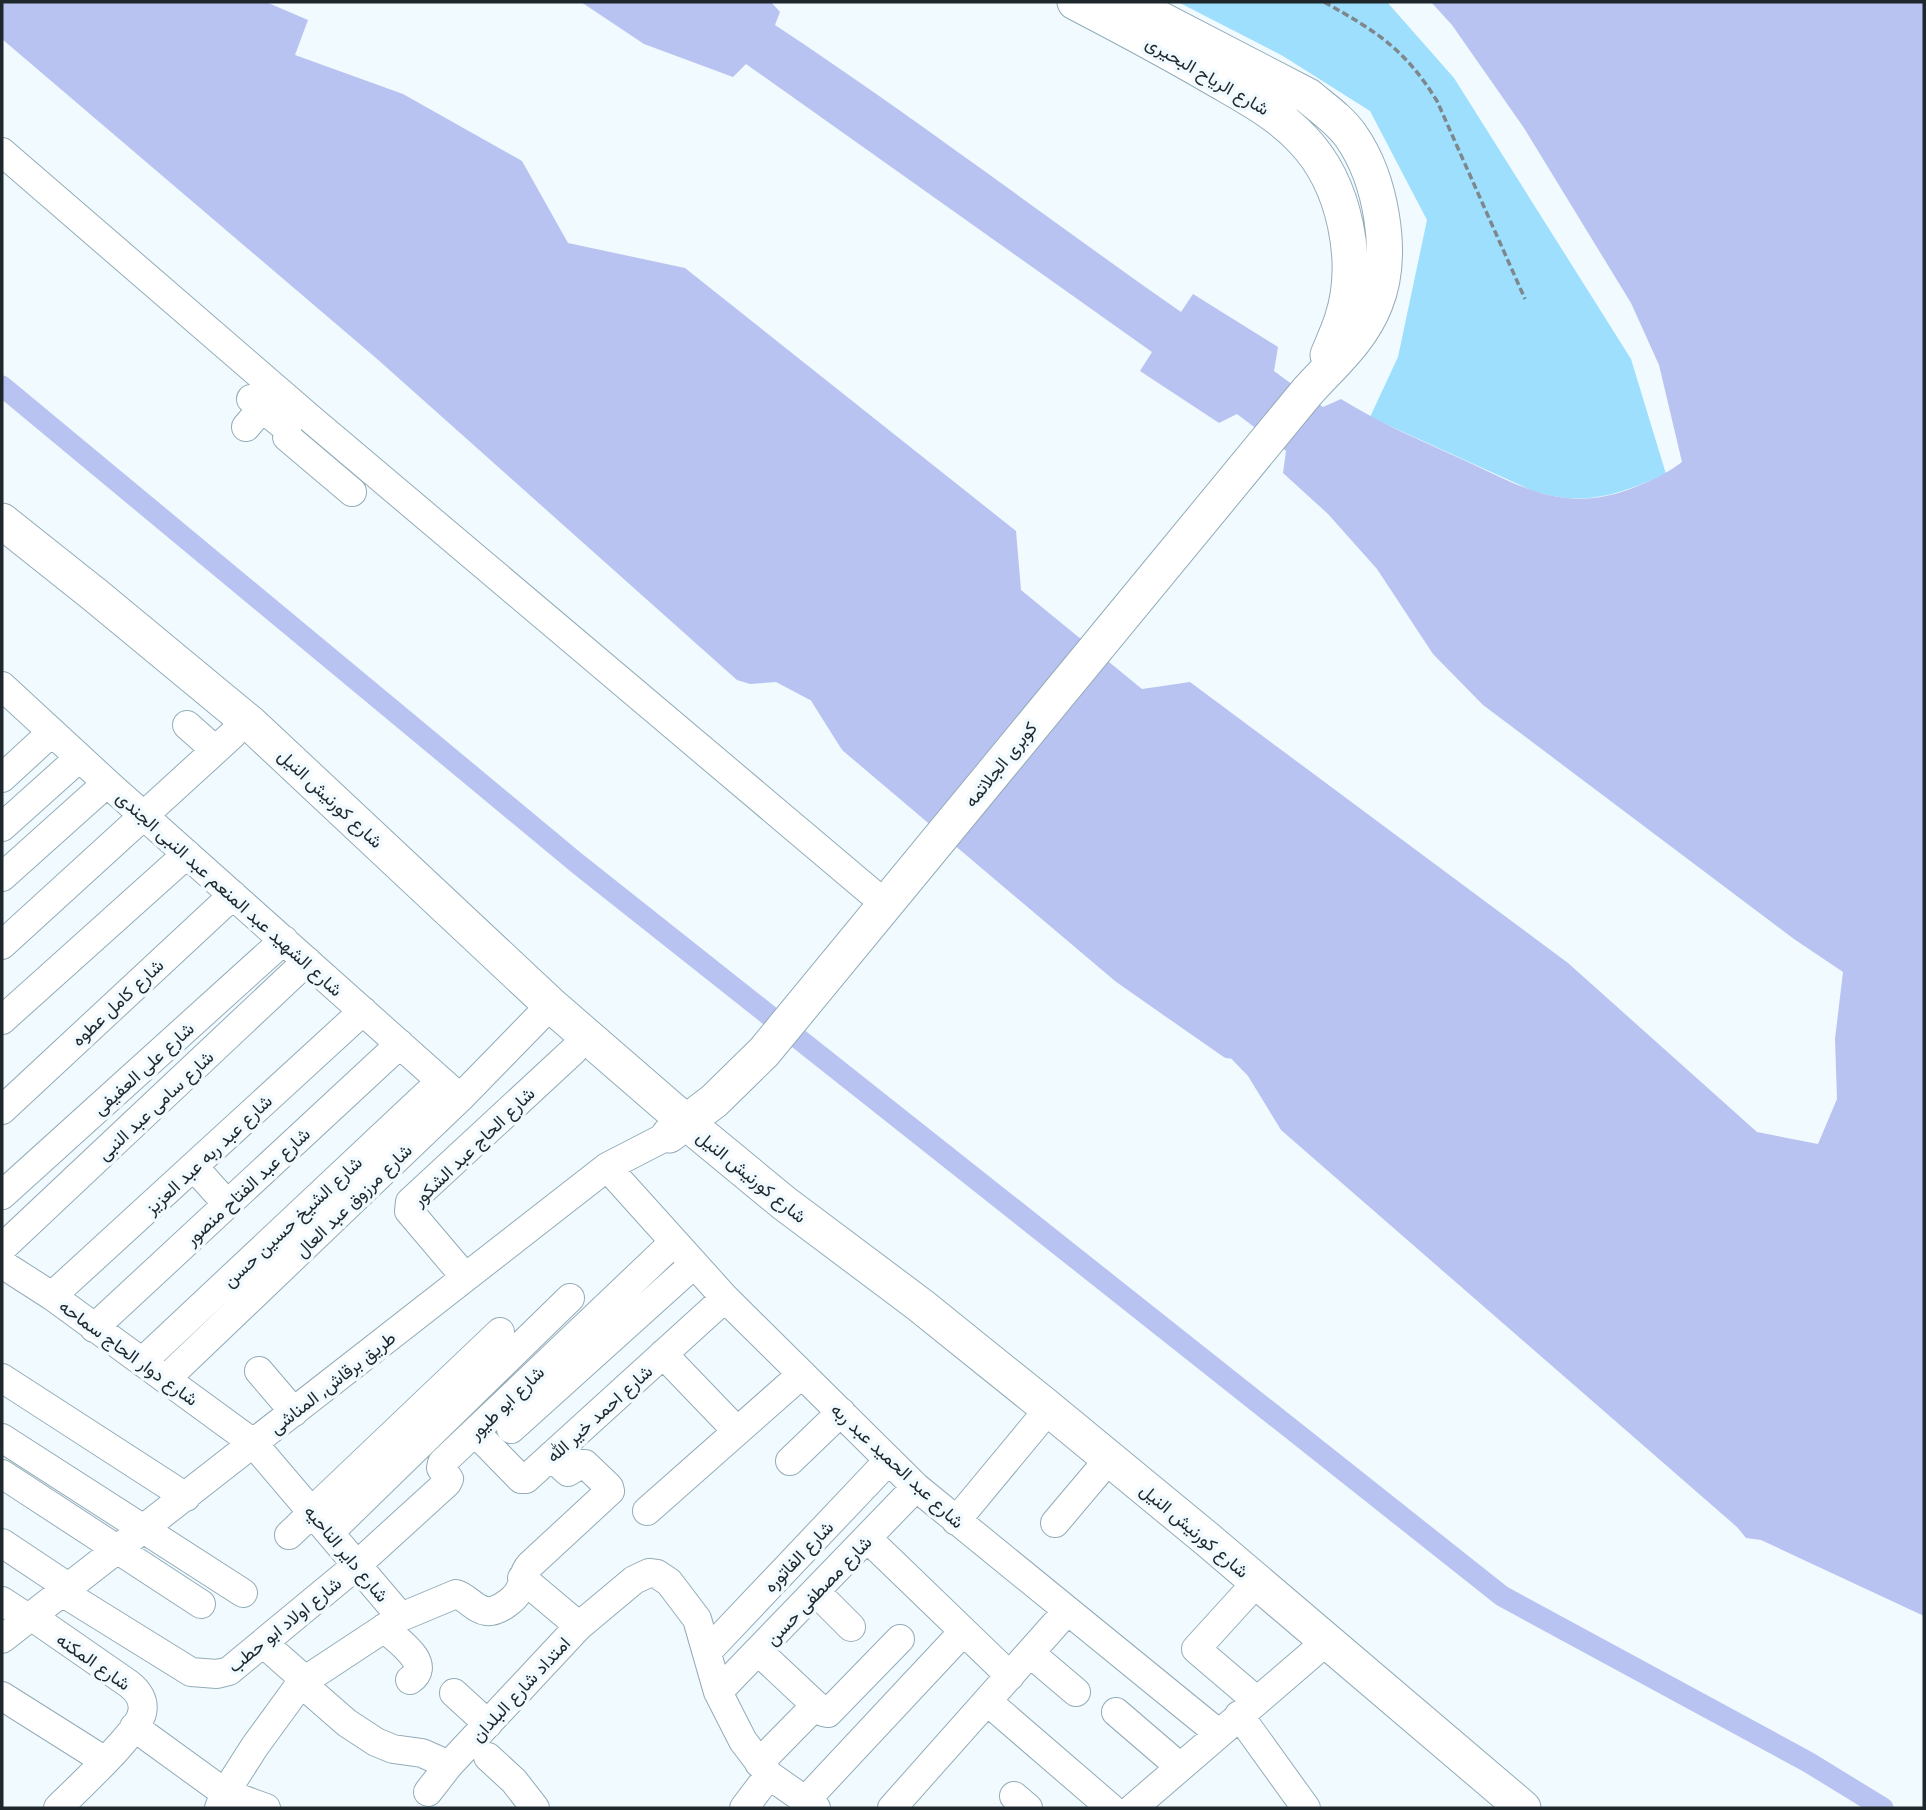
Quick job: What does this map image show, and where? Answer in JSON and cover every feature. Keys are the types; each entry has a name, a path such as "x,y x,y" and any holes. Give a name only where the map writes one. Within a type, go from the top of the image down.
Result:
{"main road":[{"name":"شارع الرياح البحيرى","path":"1075,2 1160,46 1273,112 1305,141 1328,176 1344,215 1349,289 1343,319 1312,386"},
{"name":"شارع الرياح البحيرى","path":"1127,2 1308,96 1351,135 1370,172 1385,241 1384,278 1375,306 1355,340 1342,357 1312,386"},
{"name":"كوبرى الجلاتمه","path":"678,1129 764,1052 1312,386"},
{"name":"شارع كورنيش النيل","path":"2,521 95,595 471,943 552,1006 678,1129 1038,1422 1312,1653 1356,1678 1523,1808"},
{"name":"شارع كورنيش النيل","path":"2,548 83,611 223,743 266,752"},
{"name":"شارع كورنيش النيل","path":"471,943 538,1018 573,1051 784,1203 920,1305 1044,1404 1356,1678 1496,1808"}],"street":[{"path":"2,152 258,405 286,428 287,437 352,492"},
{"path":"258,405 311,419 885,904"},
{"path":"293,442 311,419"},
{"name":"شارع الشهيد عبد المنعم عبد النبى الجندى","path":"2,686 450,1089"},
{"path":"2,946 223,743 187,725"},
{"path":"2,778 52,732"},
{"path":"2,827 79,758"},
{"path":"2,877 107,783"},
{"path":"2,1020 187,854"},
{"name":"شارع كامل عطوه","path":"2,1110 233,895"},
{"name":"شارع على العفيفى","path":"2,1195 284,940"},
{"name":"شارع سامى عبد النبى","path":"2,1248 307,961"},
{"name":"شارع عبد ربه عبد العزيز","path":"52,1296 363,1011"},
{"name":"شارع مرزوق عبد العال","path":"166,1379 450,1089 538,1018"},
{"name":"شارع عبد الفتاح منصور","path":"94,1328 400,1044"},
{"name":"شارع الحاج عبد الشكور","path":"465,1277 409,1211 410,1202 573,1051"},
{"name":"شارع الشيخ حسين حسن","path":"142,1362 450,1089"},
{"name":"طريق برقاش, المناشى","path":"2,1639 607,1167 678,1129"},
{"path":"194,1167 219,1195"},
{"name":"شارع عبد الحميد عبد ربه","path":"607,1167 725,1298 916,1487 1067,1611 1238,1716"},
{"name":"شارع ابو طيور","path":"357,1565 447,1483 448,1477 441,1469 441,1464 674,1242"},
{"name":"شارع دوار الحاج سماحه","path":"2,1264 52,1296 253,1443"},
{"path":"511,1429 694,1264"},
{"path":"289,1535 318,1518 570,1298"},
{"name":"شارع احمد خير الله","path":"475,1432 523,1479 528,1477 725,1298"},
{"path":"318,1518 500,1332"},
{"path":"663,1354 737,1431"},
{"path":"259,1371 294,1412"},
{"path":"648,1511 802,1374"},
{"path":"2,1378 186,1497"},
{"path":"790,1461 841,1412"},
{"path":"956,1521 1038,1422"},
{"path":"2,1438 243,1593"},
{"name":"شارع داير الناحيه","path":"222,1801 255,1746 303,1681 393,1622 357,1565 253,1443"},
{"path":"410,1680 417,1675 420,1668 418,1661 393,1622 456,1594 485,1611 499,1609 519,1591 522,1578 530,1564 610,1491 585,1464 580,1464 568,1472 551,1456"},
{"name":"شارع الفاتوره","path":"707,1651 889,1461"},
{"path":"1055,1523 1098,1472"},
{"path":"2,1474 201,1604"},
{"name":"شارع مصطفى حسن","path":"719,1692 916,1487"},
{"path":"868,1539 1010,1676"},
{"name":"شارع اولاد ابو حطب","path":"2,1543 65,1590 191,1672 217,1674 229,1671 357,1565"},
{"name":"امتداد شارع البلدان","path":"428,1792 449,1765 579,1626 642,1575 657,1574 669,1582 697,1619 707,1651"},
{"path":"522,1578 579,1626"},
{"path":"816,1592 850,1627"},
{"path":"1245,1595 1196,1649 1238,1716 1306,1808"},
{"name":"شارع المكنه","path":"2,1601 30,1617 136,1690 141,1696 142,1713 134,1727"},
{"path":"892,1808 1067,1611"},
{"path":"707,1651 719,1692 743,1741 764,1769 810,1805 964,1632"},
{"path":"758,1651 825,1713 830,1712 900,1639"},
{"path":"263,1643 347,1723 376,1742 393,1749 422,1753 449,1765"},
{"path":"1030,1653 1076,1692"},
{"path":"1133,1808 1312,1653"},
{"path":"454,1693 488,1724"},
{"path":"2,1696 105,1761"},
{"path":"988,1702 1111,1808"},
{"path":"744,1808 764,1769 816,1705"},
{"path":"1116,1712 1180,1767"},
{"path":"58,1808 105,1761 134,1727 222,1801 266,1808"},
{"path":"488,1758 514,1781 535,1808"}],"path":[{"path":"1324,2 1370,27 1408,60 1424,80 1437,101 1525,299"}],"shaded area":[{"path":"2,2 266,2 308,20 295,55 403,94 522,161 568,243 685,268 1016,531 1021,590 1142,689 1190,682 1568,963 1757,1132 1818,1144 1837,1099 1835,1039 1843,972 1794,939 1483,705 1433,654 1377,569 1328,514 1283,473 1286,451 1237,414 1219,423 1140,371 1152,352 746,64 733,77 644,44 581,2 771,2 780,12 775,25 878,95 1181,312 1193,294 1278,347 1274,371 1323,407 1341,399 1398,430 1503,479 1546,494 1589,498 1614,494 1640,485 1682,462 1659,365 1631,303 1524,128 1452,25 1431,2 1924,2 1924,1616 1761,1540 1746,1538 1737,1527 1281,1130 1248,1076 1190,1016 812,701 776,682 750,684 737,680 376,358 2,39"},
{"path":"1178,2 1387,2 1454,78 1631,359 1666,474 1632,488 1601,496 1552,496 1533,491 1370,417 1398,357 1427,220 1370,111 1283,56"}],"waterway":[{"path":"2,386 578,864 1502,1596 1808,1762 1883,1808"},
{"path":"821,697 850,743 1123,974 1229,1048"}]}
